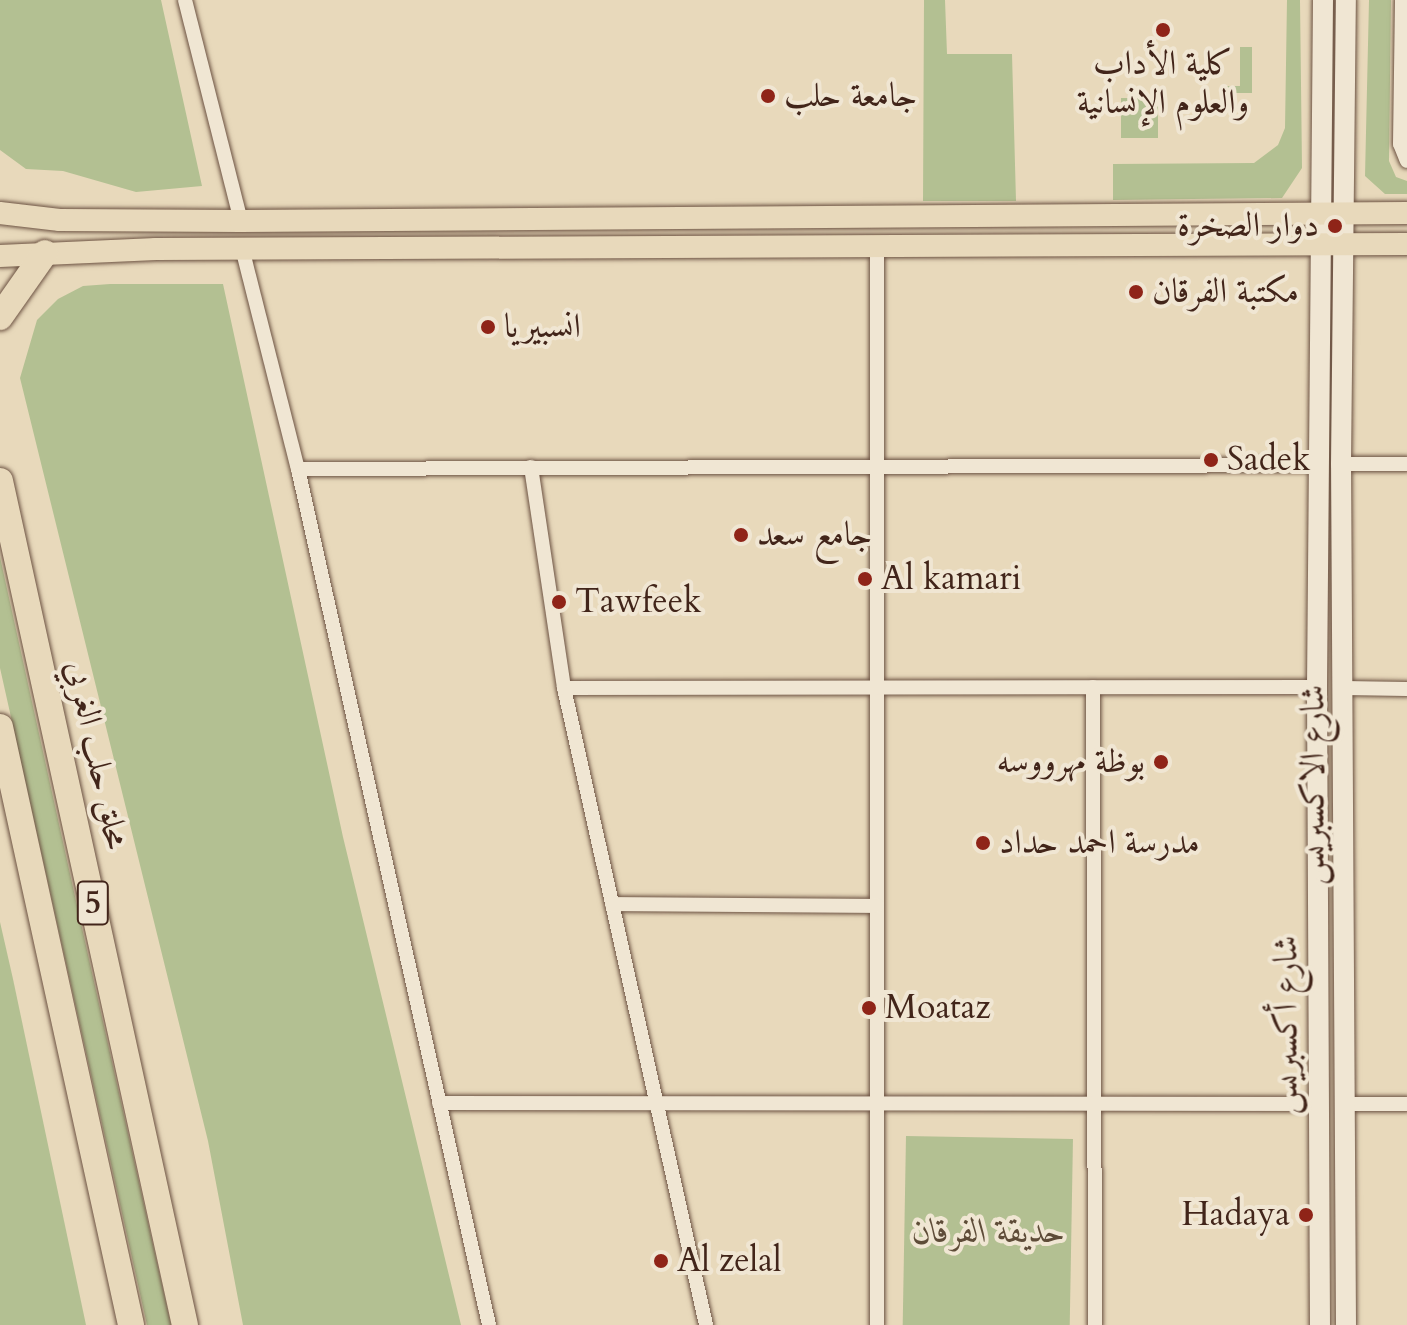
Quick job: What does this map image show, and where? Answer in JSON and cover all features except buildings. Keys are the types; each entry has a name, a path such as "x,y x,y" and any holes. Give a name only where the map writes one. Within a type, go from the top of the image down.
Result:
{"highway":[{"path":"0,317 45,253"},
{"name":"محلق حلب الغربي","path":"0,481 185,1325"},
{"name":"5","path":"0,727 131,1325"}],"main road":[{"path":"0,213 60,220 241,221 1407,213"},
{"path":"0,256 45,253 1407,244"}],"street":[{"path":"185,0 241,221"},
{"name":"شارع أكسبريس","path":"1320,1325 1317,687 1323,0"},
{"name":"شارع الاكسبريس","path":"1346,0 1341,464 1346,1325"},
{"path":"1402,0 1400,144 1407,161"},
{"path":"877,248 877,1325"},
{"path":"243,252 298,469 489,1325"},
{"path":"1341,464 1407,464"},
{"path":"298,469 1318,465"},
{"path":"531,467 564,688 706,1325"},
{"path":"1093,687 1095,1325"},
{"path":"564,688 1317,687"},
{"path":"1344,688 1407,689"},
{"path":"612,904 877,906"},
{"path":"439,1103 1319,1104"},
{"path":"1346,1104 1407,1104"}],"green space":[{"path":"0,0 161,0 202,186 136,192 63,171 26,169 0,150"},
{"path":"924,0 945,0 947,54 1012,54 1016,201 923,201"},
{"path":"1287,0 1300,0 1302,168 1282,198 1113,200 1113,164 1254,163 1278,145 1285,128"},
{"path":"1369,0 1391,0 1389,161 1396,177 1407,181 1407,194 1385,194 1365,176"},
{"path":"1240,47 1252,47 1252,93 1225,93 1225,86 1240,86"},
{"path":"1121,98 1158,98 1158,138 1121,138"},
{"path":"223,284 343,837 461,1325 243,1325 208,1141 20,378 37,320 58,299 83,286"},
{"path":"0,557 171,1325 147,1325 0,668"},
{"path":"0,922 13,979 86,1325 0,1325"},
{"name":"حديقة الفرقان","path":"906,1136 1073,1139 1070,1325 903,1325"}],"place":[{"name":"كلية الأداب والعلوم الإنسانية","path":"1163,30"},
{"name":"جامعة حلب","path":"768,96"},
{"name":"دوار الصخرة","path":"1335,226"},
{"name":"مكتبة الفرقان","path":"1136,292"},
{"name":"انسبيريا","path":"488,327"},
{"name":"Sadek","path":"1211,460"},
{"name":"جامع سعد","path":"741,535"},
{"name":"Al kamari","path":"865,579"},
{"name":"Tawfeek","path":"559,602"},
{"name":"بوظة مهرووسه","path":"1161,762"},
{"name":"مدرسة احمد حداد","path":"983,843"},
{"name":"Moataz","path":"869,1008"},
{"name":"Hadaya","path":"1306,1215"},
{"name":"Al zelal","path":"661,1261"}]}
